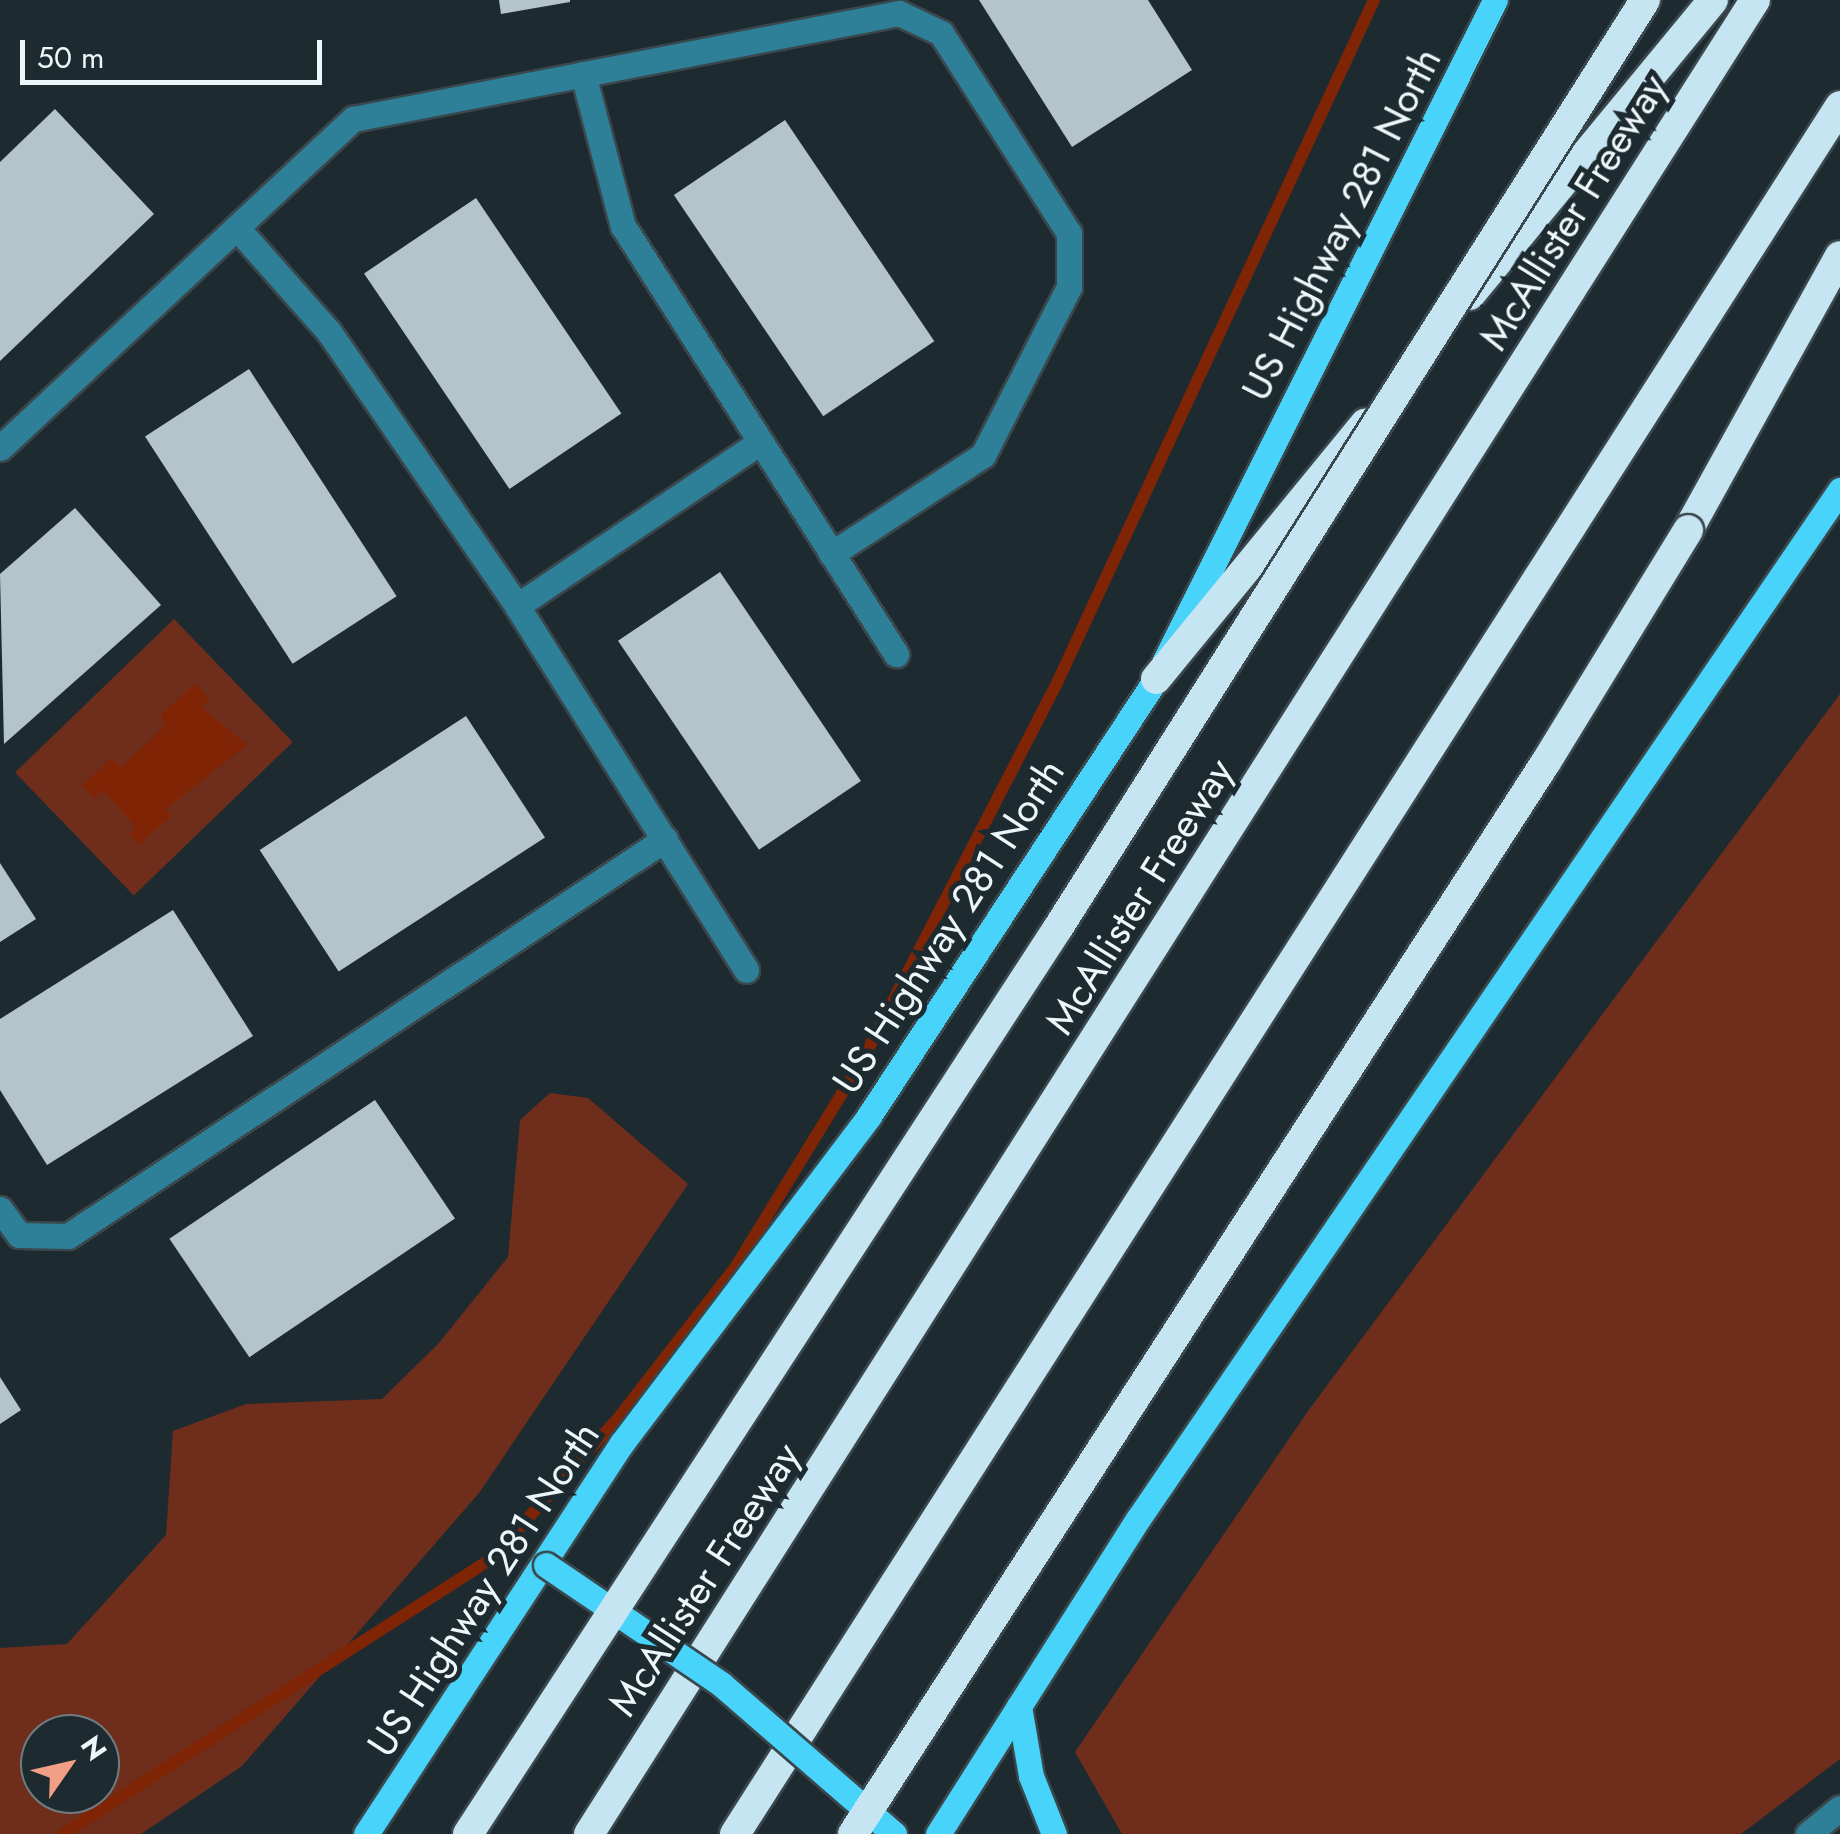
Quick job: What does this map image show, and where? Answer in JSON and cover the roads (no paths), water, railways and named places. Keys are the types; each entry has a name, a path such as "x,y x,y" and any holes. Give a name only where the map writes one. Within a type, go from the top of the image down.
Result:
{"highway":[{"path":"468,1834 1058,928 1645,0"},
{"path":"1156,679 1713,0"},
{"name":"McAllister Freeway","path":"589,1834 1755,0"},
{"path":"735,1834 1840,106"},
{"path":"853,1834 1517,807 1688,530 1840,256"}],"main road":[{"name":"US Highway 281 North","path":"366,1834 622,1444 869,1116 1156,679 1495,0"},
{"path":"938,1834 1138,1518 1840,490"},
{"path":"546,1565 722,1684 894,1834"},
{"path":"1019,1706 1031,1776 1054,1834"}],"lane":[{"path":"0,448 353,120 583,74 872,9 900,13 941,33 1068,232 1069,287 983,455 831,554"},
{"path":"583,74 623,226 896,654"},
{"path":"236,228 329,332 518,606 746,970"},
{"path":"518,606 760,442"},
{"path":"0,1209 19,1235 68,1236 665,839"},
{"path":"1808,1834 1840,1808"}],"waterway":[{"path":"63,1834 491,1559 620,1416 735,1268 863,1059 1057,683 1374,0"}]}
